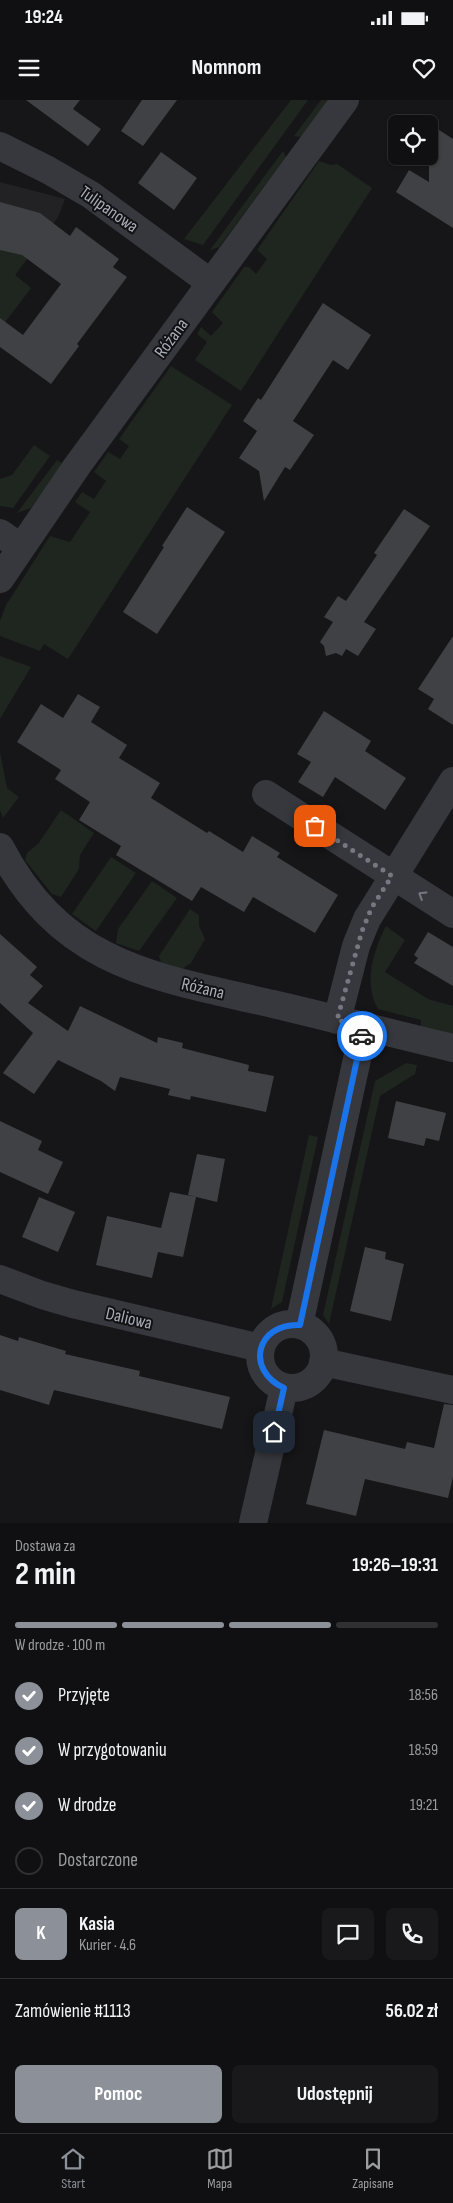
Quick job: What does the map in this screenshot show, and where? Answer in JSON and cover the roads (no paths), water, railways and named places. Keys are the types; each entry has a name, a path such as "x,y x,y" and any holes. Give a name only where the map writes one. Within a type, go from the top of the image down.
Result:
{"street":[{"name":"Różana","path":"0,579 10,540 211,283 345,100"},
{"name":"Tulipanowa","path":"0,146 48,170 91,195 211,283"},
{"path":"337,1020 362,931 372,907 453,781"},
{"path":"266,794 453,914"},
{"name":"Różana","path":"0,847 29,893 56,921 82,942 112,960 168,980 453,1048"},
{"path":"300,1325 364,1027"},
{"name":"Daliowa","path":"0,1279 42,1295 73,1304 261,1348"},
{"path":"288,1325 300,1325 311,1330 319,1340 324,1362 319,1373 311,1382 300,1387 284,1388 268,1378 263,1370 260,1360 261,1348 266,1337 277,1328 288,1325"},
{"path":"324,1362 453,1390"},
{"path":"253,1523 284,1388"}]}
